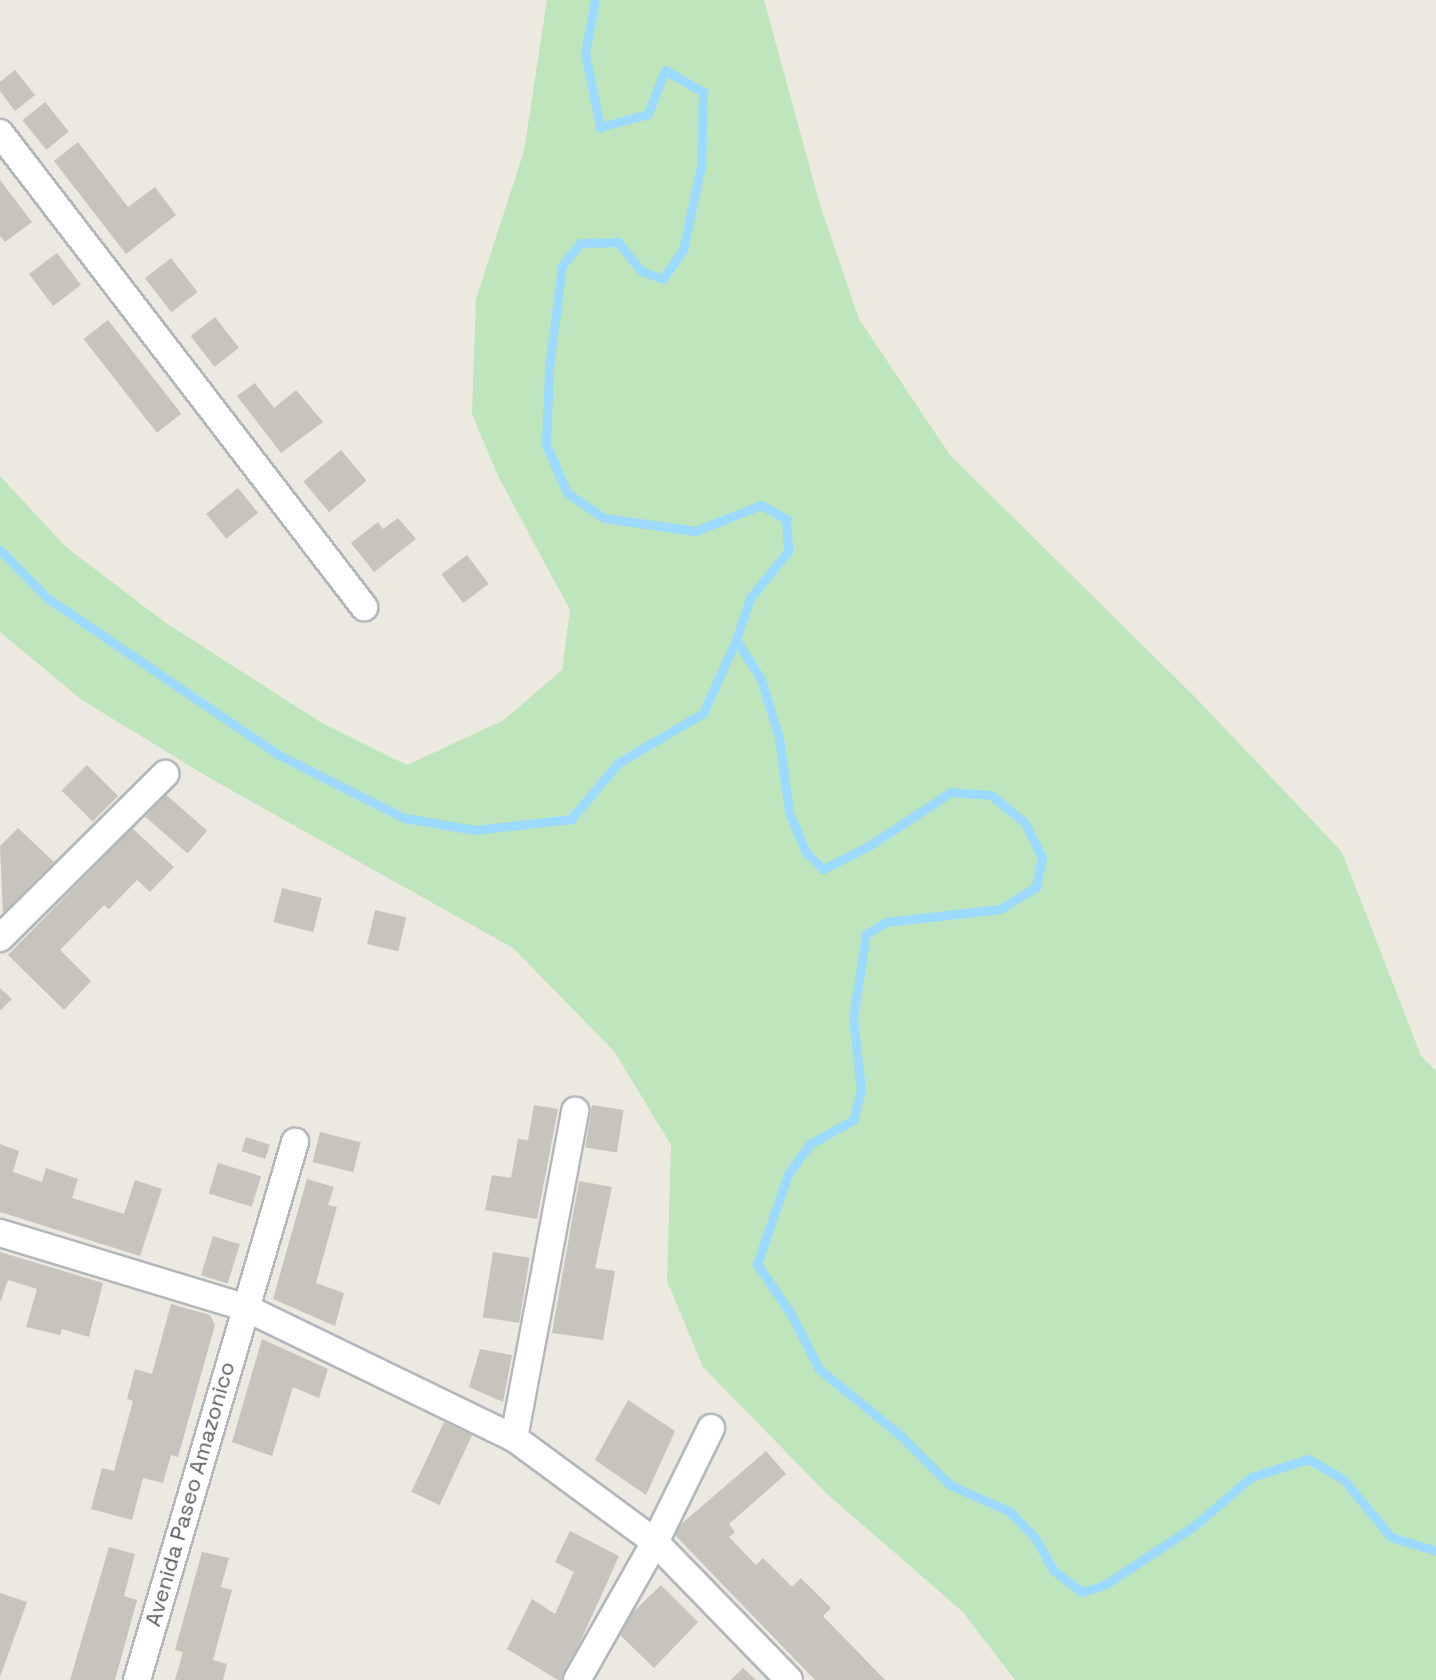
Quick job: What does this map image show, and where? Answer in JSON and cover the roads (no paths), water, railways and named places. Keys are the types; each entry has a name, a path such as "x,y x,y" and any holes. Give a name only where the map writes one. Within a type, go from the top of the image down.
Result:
{"street":[{"path":"0,133 364,607"},
{"path":"0,938 165,774"},
{"path":"514,1438 574,1111"},
{"name":"Avenida Paseo Amazonico","path":"136,1680 244,1307 295,1142"},
{"path":"0,1233 244,1307 514,1438 655,1542 789,1680"},
{"path":"577,1680 655,1542 711,1428"}],"waterway":[{"path":"595,0 585,53 600,127 648,114 665,70 703,92 701,166 683,250 663,279 641,271 618,242 580,243 562,266 549,368 546,444 567,493 604,518 695,531 761,505 786,519 788,551 750,598 736,640 761,679 779,738 789,812 806,853 823,869 872,844 951,792 991,795 1025,823 1042,858 1036,887 1000,909 886,922 866,934 853,1019 861,1089 853,1120 810,1144 788,1174 757,1264 791,1314 819,1369 900,1435 950,1485 1009,1511 1035,1538 1054,1571 1082,1592 1106,1584 1194,1526 1251,1477 1308,1459 1343,1479 1391,1537 1436,1551"},
{"path":"0,550 47,598 279,755 404,818 475,830 571,819 618,763 703,713 736,640"}]}
